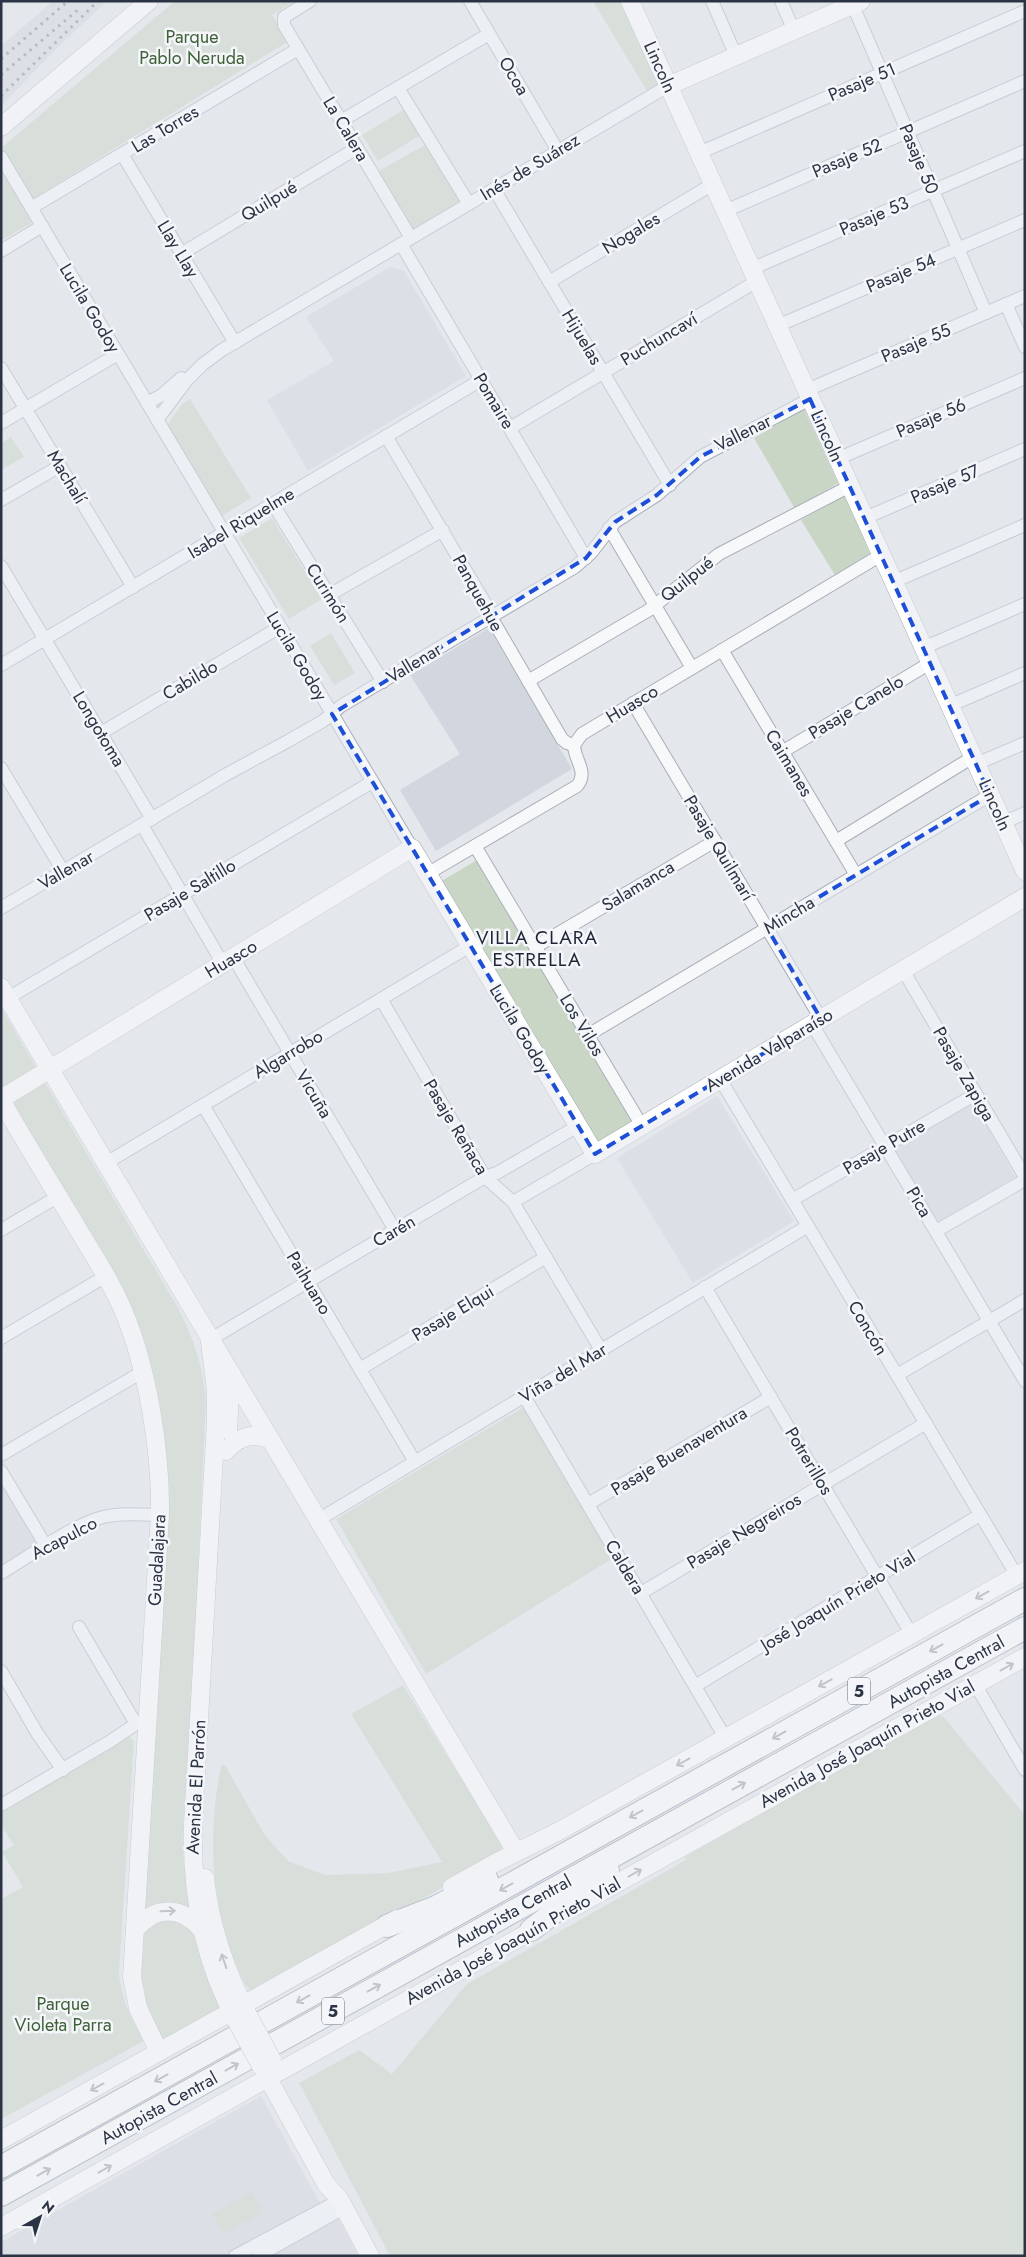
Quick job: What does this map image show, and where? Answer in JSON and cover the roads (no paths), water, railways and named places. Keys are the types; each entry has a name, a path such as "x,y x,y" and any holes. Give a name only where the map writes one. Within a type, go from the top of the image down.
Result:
{"highway":[{"name":"Autopista Central","path":"1,2167 1025,1599"},
{"name":"Autopista Central","path":"1,2195 1025,1628"},
{"path":"531,1930 665,1826"},
{"path":"387,1926 436,1907 521,1862 610,1829"}],"main road":[{"path":"1,127 149,1"},
{"name":"Lincoln","path":"630,1 1025,870"},
{"name":"Inés de Suárez","path":"668,86 855,2"},
{"name":"Lucila Godoy","path":"412,848 595,1154"},
{"name":"Huasco","path":"1,1099 412,848"},
{"name":"Avenida Valparaíso","path":"595,1154 1025,897"},
{"path":"5,993 516,1852"},
{"name":"Guadalajara","path":"1,1099 106,1276 124,1312 142,1372 159,1469 160,1515 142,1722 132,1977 135,1998 160,2052"},
{"name":"Avenida El Parrón","path":"211,1339 216,1421 192,1847 194,1890 201,1929 210,1959 270,2069 326,2184 342,2204 370,2256"},
{"name":"Avenida El Parrón","path":"231,1373 205,1814 204,1864 215,1933 240,2014"},
{"path":"226,1451 235,1442 248,1436 259,1436 271,1440"},
{"path":"1,2140 160,2052 240,2014 477,1872 559,1831 1021,1574"},
{"name":"Avenida José Joaquín Prieto Vial","path":"1,2227 270,2069 531,1930 1025,1657"},
{"path":"135,1930 150,1916 160,1911 170,1910 188,1916 201,1929"}],"street":[{"name":"La Calera","path":"310,1 283,19 284,25 358,148 406,241"},
{"name":"Ocoa","path":"470,1 558,151"},
{"path":"712,1 736,56"},
{"path":"781,1 794,31"},
{"name":"Pasaje 50","path":"855,2 882,73 986,313"},
{"name":"Pasaje 51","path":"699,153 1025,11"},
{"path":"341,121 489,34"},
{"name":"Las Torres","path":"31,208 298,49"},
{"name":"Pasaje 52","path":"725,211 1025,81"},
{"name":"Inés de Suárez","path":"147,403 162,395 195,366 668,86"},
{"path":"398,88 469,204"},
{"name":"Quilpué","path":"181,254 358,148"},
{"name":"Pasaje 53","path":"754,275 933,191 1025,151"},
{"name":"Llay Llay","path":"122,154 235,343"},
{"name":"Lucila Godoy","path":"1,157 412,848"},
{"name":"Nogales","path":"549,282 713,184"},
{"name":"Hijuelas","path":"494,189 670,485"},
{"name":"Pasaje 54","path":"777,326 1025,220"},
{"path":"1,250 42,226"},
{"name":"Pomaire","path":"406,241 480,380 586,558"},
{"name":"Puchuncaví","path":"510,428 603,373 754,275"},
{"name":"Pasaje 55","path":"808,395 1025,296"},
{"path":"1006,304 1025,346"},
{"path":"1,423 118,354"},
{"name":"Inés de Suárez","path":"157,420 187,380 212,357"},
{"name":"Machalí","path":"1,368 133,587"},
{"name":"Pasaje 56","path":"837,459 1025,378"},
{"name":"Isabel Riquelme","path":"1,665 480,380"},
{"name":"Vallenar","path":"1,908 244,764 288,742 586,558 609,528 670,485 709,451 808,395"},
{"name":"Panquehue","path":"386,436 443,530 488,608 491,617 562,738 567,743 574,745"},
{"name":"Pasaje 57","path":"865,518 1025,450"},
{"path":"1,500 60,466"},
{"name":"Quilpué","path":"528,681 654,605 719,554 850,486"},
{"name":"Curimón","path":"272,504 383,682"},
{"path":"893,582 1025,525"},
{"path":"609,528 692,668"},
{"path":"329,595 443,530"},
{"name":"Huasco","path":"574,745 582,734 881,555"},
{"name":"Longotoma","path":"1,566 101,733 182,894 228,960"},
{"name":"Pasaje Canelo","path":"782,752 927,655 1025,604"},
{"name":"Cabildo","path":"101,733 280,627"},
{"name":"Caimanes","path":"722,650 856,875"},
{"path":"949,706 1025,673"},
{"name":"Pasaje Quilmarí","path":"633,703 766,928 816,1022"},
{"path":"836,841 975,761 1025,743"},
{"path":"427,874 576,786 581,779 582,771 574,752 574,745"},
{"path":"1,768 63,871"},
{"name":"Pasaje Saltillo","path":"5,993 182,894 372,782"},
{"name":"Mincha","path":"588,1035 990,795"},
{"path":"1003,823 1025,813"},
{"name":"Salamanca","path":"535,947 714,841"},
{"name":"Los Vilos","path":"475,846 642,1126"},
{"name":"Algarrobo","path":"106,1163 470,946"},
{"name":"Vicuña","path":"228,960 290,1053 395,1230"},
{"name":"Pasaje Zapiga","path":"903,970 1025,1178"},
{"name":"Pasaje Reñaca","path":"381,999 485,1177 513,1202 601,1350"},
{"name":"Pica","path":"816,1022 885,1146 1025,1381"},
{"name":"Concón","path":"720,1079 980,1515 1021,1574"},
{"name":"Pasaje Putre","path":"792,1200 976,1094"},
{"name":"Paihuano","path":"203,1106 415,1462"},
{"name":"Carén","path":"211,1339 485,1177 498,1173 578,1126"},
{"name":"Avenida Valparaíso","path":"513,1202 595,1154"},
{"path":"936,1231 1025,1178"},
{"path":"1,1230 59,1196"},
{"name":"Viña del Mar","path":"318,1520 808,1226"},
{"name":"Pasaje Elqui","path":"360,1369 546,1258"},
{"path":"1,1338 106,1276"},
{"name":"Potrerillos","path":"705,1287 912,1635"},
{"path":"897,1375 1025,1300"},
{"path":"1,1455 142,1372"},
{"name":"Caldera","path":"524,1396 726,1738"},
{"name":"Pasaje Buenaventura","path":"588,1504 770,1397"},
{"name":"Pasaje Negreiros","path":"641,1593 926,1423"},
{"path":"1,1471 46,1546"},
{"name":"Acapulco","path":"1,1573 85,1524 104,1517 122,1514 160,1515"},
{"name":"José Joaquín Prieto Vial","path":"695,1686 980,1515"},
{"path":"1,1805 142,1722 79,1627"},
{"path":"1,1671 37,1733 63,1770"},
{"path":"975,1684 1025,1770"},
{"path":"235,2256 342,2204"},
{"path":"258,2256 342,2204"}],"railway":[{"path":"1,59 68,1"},
{"path":"1,96 98,1"},
{"path":"1,75 80,8"}],"district":[{"name":"VILLA CLARA ESTRELLA","path":"537,948"}],"park label":[{"name":"Parque Pablo Neruda","path":"192,47"},
{"name":"Parque Violeta Parra","path":"63,2014"}]}
